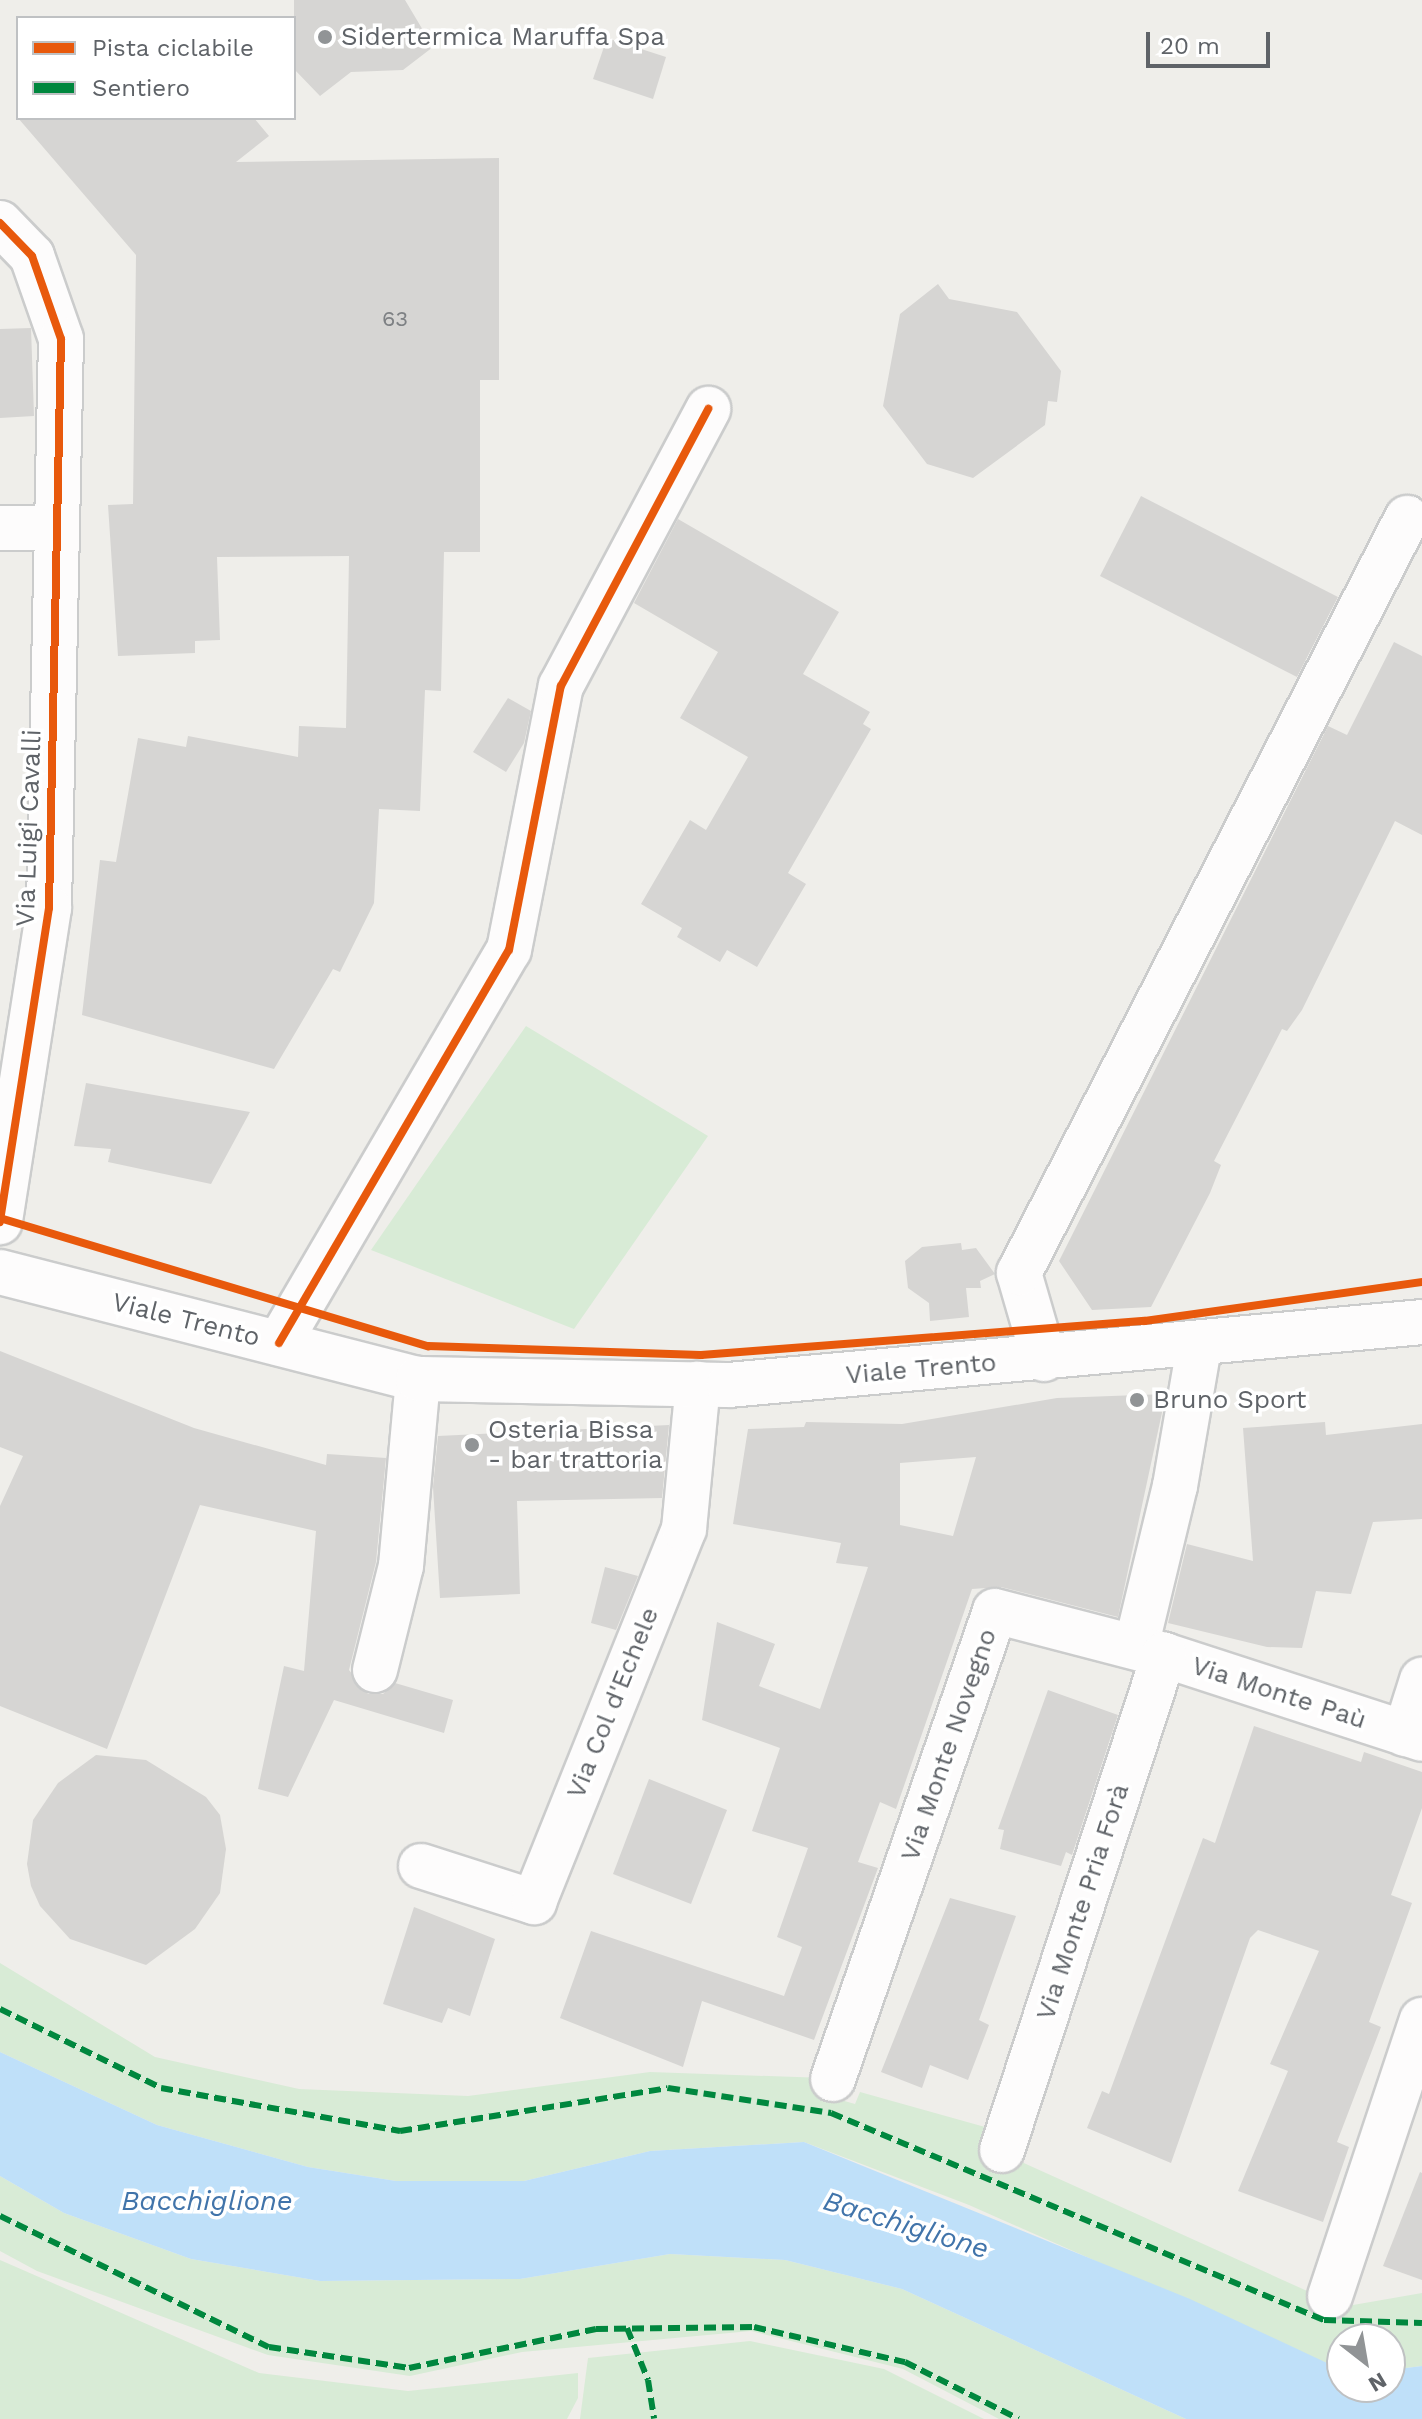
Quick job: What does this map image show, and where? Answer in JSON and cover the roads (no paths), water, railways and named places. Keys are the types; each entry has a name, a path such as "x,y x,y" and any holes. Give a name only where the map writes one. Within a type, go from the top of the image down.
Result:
{"street":[{"name":"Via Luigi Cavalli","path":"0,223 32,256 61,339 49,908 0,1222"},
{"path":"279,1343 509,950 561,686 708,409"},
{"path":"1044,1359 1019,1273 1407,518"},
{"path":"0,528 57,528"},
{"name":"Viale Trento","path":"0,1272 418,1379 698,1384 1199,1347 1422,1322"},
{"path":"1150,1651 1199,1347"},
{"path":"375,1670 401,1566 418,1379"},
{"name":"Via Col d'Echele","path":"421,1866 534,1902 684,1529 698,1384"},
{"name":"Via Monte Novegno","path":"833,2079 995,1611 1150,1651"},
{"name":"Via Monte Paù","path":"1150,1651 1414,1736"},
{"name":"Via Monte Pria Forà","path":"1002,2150 1150,1651"},
{"path":"1414,1736 1422,1680"},
{"path":"1330,2296 1422,2020"}],"water":[{"name":"Bacchiglione","path":"0,2052 157,2125 308,2167 396,2181 524,2181 650,2151 804,2142 1190,2299 1326,2363 1326,2403 1406,2403 1406,2368 1422,2366 1422,2419 1186,2419 902,2289 785,2260 670,2254 520,2279 320,2281 191,2259 64,2213 0,2176"}],"place":[{"name":"Sidertermica Maruffa Spa","path":"325,37"},
{"name":"Bruno Sport","path":"1137,1400"},
{"name":"Osteria Bissa - bar trattoria","path":"472,1445"}]}
